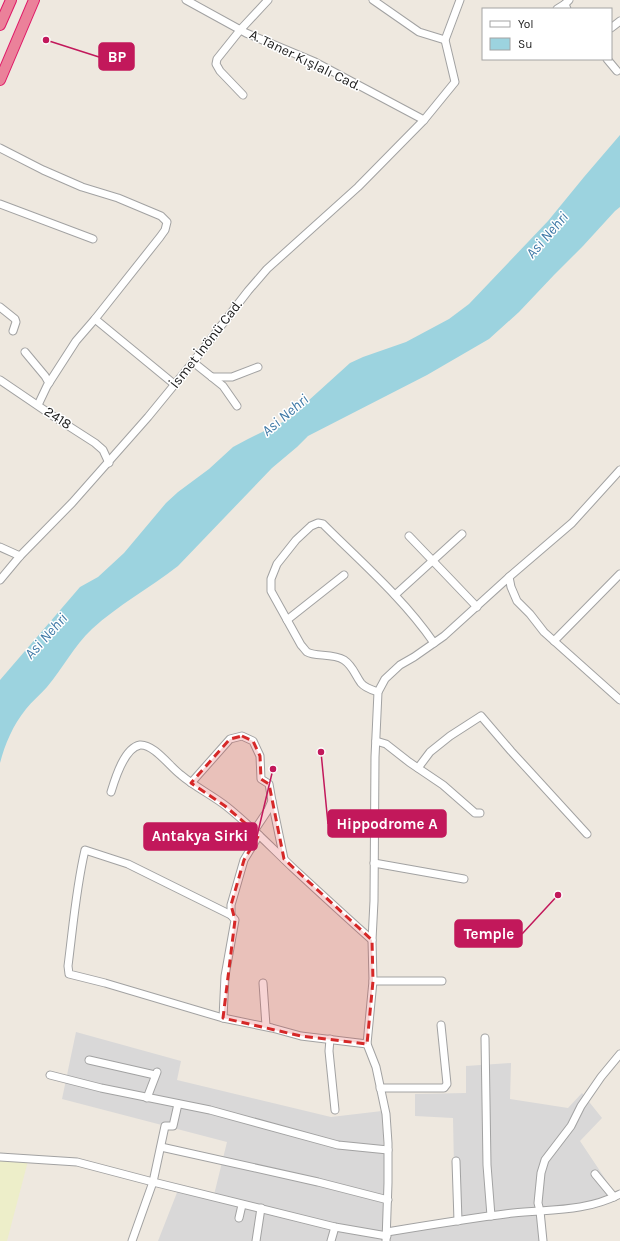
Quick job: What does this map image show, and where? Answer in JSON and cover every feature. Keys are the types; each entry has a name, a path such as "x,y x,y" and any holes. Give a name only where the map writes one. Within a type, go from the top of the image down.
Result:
{"highway":[{"path":"0,25 11,0"},
{"path":"0,80 34,0"}],"street":[{"name":"A. Taner Kışlalı Cad.","path":"186,0 246,33 315,62 424,120"},
{"path":"243,94 220,71 216,64 217,59 241,29 268,0"},
{"path":"373,0 418,32 445,40 460,0"},
{"path":"612,27 620,21"},
{"name":"İsmet İnönü Cad.","path":"0,580 20,556 72,504 109,463 193,362 248,290 268,269 358,187 424,120 455,82 445,40"},
{"path":"608,60 617,71"},
{"path":"0,148 43,170 82,187 118,198 161,216 167,222 165,230 95,319 76,340 49,383 38,405"},
{"path":"0,204 93,239"},
{"path":"0,307 15,319 16,322 13,332"},
{"path":"95,319 174,384"},
{"path":"25,352 46,376 49,383"},
{"path":"193,362 223,386 237,406"},
{"path":"212,377 232,377 258,367"},
{"name":"2418","path":"0,380 95,443 103,450 109,463"},
{"path":"387,1236 388,1150 386,1114 376,1067 367,1044 373,981 372,940 378,692 385,680 400,665 444,636 509,577 572,523 620,470"},
{"path":"378,692 368,689 362,684 352,667 346,661 328,655 308,652 301,645 271,591 270,585 272,573 280,560 296,540 311,526 318,523 323,524 395,595 424,628 434,643"},
{"path":"395,595 462,534"},
{"path":"408,536 477,607"},
{"path":"0,547 20,556"},
{"path":"554,641 620,574"},
{"path":"287,620 344,575"},
{"path":"509,577 511,588 517,601 530,614 544,632 620,700"},
{"path":"418,768 430,752 450,736 481,716 587,834"},
{"path":"191,783 230,739 242,736 253,741 260,756 261,779 269,784 284,859"},
{"path":"376,741 386,744 443,785 475,813 480,813"},
{"path":"111,792 121,764 132,750 137,746 142,745 150,747 157,752 174,770 225,806 372,940"},
{"path":"223,1018 225,976 235,920 232,915 231,905 244,860 272,801"},
{"path":"232,915 128,864 85,850 75,903 68,966 69,974 105,982 223,1018 266,1026 301,1036 367,1044"},
{"path":"374,863 464,879"},
{"path":"373,981 442,981"},
{"path":"263,983 266,1026"},
{"path":"380,1088 444,1088 447,1084 441,1025"},
{"path":"485,1038 487,1165 491,1216"},
{"path":"330,1040 329,1051 335,1110"},
{"path":"543,1241 538,1194 541,1173 545,1160 571,1126 581,1106 601,1077 620,1054"},
{"path":"89,1060 156,1073 147,1098"},
{"path":"50,1075 101,1088 210,1110 338,1145 388,1150"},
{"path":"132,1241 153,1182 165,1126 173,1126 178,1104"},
{"path":"161,1147 318,1182 388,1200"},
{"path":"0,1157 77,1162 335,1227 387,1236 458,1221 491,1216 590,1206 617,1195 595,1174"},
{"path":"456,1161 458,1221"},
{"path":"239,1218 242,1204"},
{"path":"256,1241 261,1208"},
{"path":"331,1241 335,1227"}],"highlighted area":[{"path":"242,736 253,741 260,756 261,779 269,784 284,859 372,940 373,981 367,1044 301,1036 223,1018 235,920 231,905 244,860 259,835 225,806 191,783 230,739"}],"shaded area":[{"path":"76,1032 181,1061 177,1080 331,1117 382,1111 385,1178 385,1229 455,1218 453,1118 415,1116 415,1094 466,1093 466,1066 511,1063 510,1099 568,1108 582,1093 602,1118 580,1141 614,1192 589,1202 544,1208 547,1241 158,1241 178,1190 213,1199 227,1142 62,1099"}],"green space":[{"path":"1,1159 28,1161 7,1241 0,1241"}],"water":[{"name":"Asi Nehri","path":"620,135 620,207 519,312 489,339 427,375 308,436 272,468 178,566 112,612 92,629 74,650 47,687 21,715 10,735 0,763 0,680 80,587 98,577 124,553 166,503 209,469 233,447 287,420 350,363 406,342 449,319 469,304 548,221"}],"place":[{"name":"BP","path":"46,40"},
{"name":"Hippodrome A","path":"321,752"},
{"name":"Antakya Sirki","path":"273,769"},
{"name":"Temple","path":"558,895"}]}
